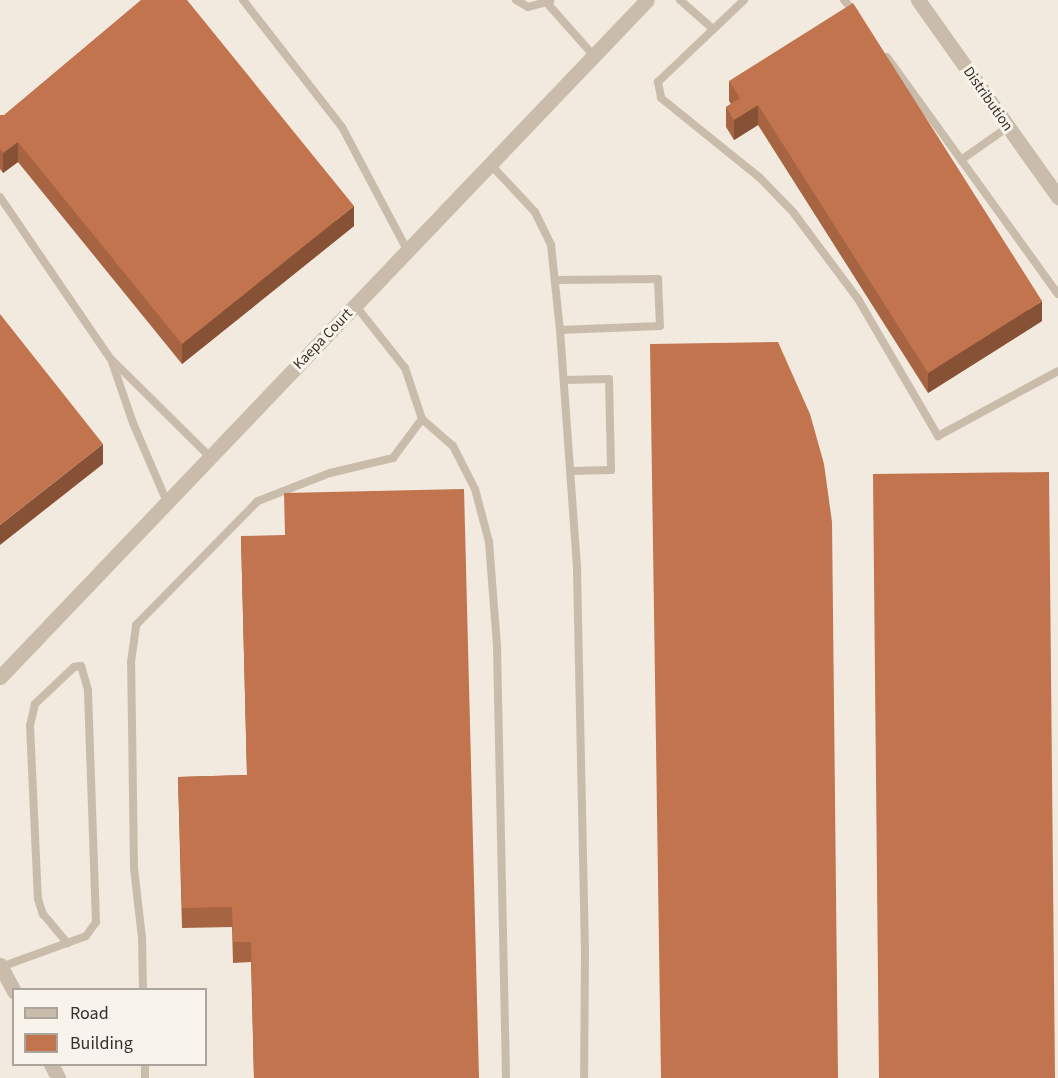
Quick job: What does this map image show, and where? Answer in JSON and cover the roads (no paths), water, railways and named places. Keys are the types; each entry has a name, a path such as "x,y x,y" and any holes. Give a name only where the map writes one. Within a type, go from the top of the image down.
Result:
{"street":[{"name":"Kaepa Court","path":"0,678 647,0"},
{"name":"Distribution","path":"918,0 1058,197"},
{"path":"1,966 12,988"}],"lane":[{"path":"243,0 342,127 407,250"},
{"path":"516,0 528,7 549,2 595,56"},
{"path":"680,0 713,29"},
{"path":"744,0 658,82 661,98 759,177 793,212 858,299 938,435 1058,371"},
{"path":"844,0 858,17"},
{"path":"878,45 1058,294"},
{"path":"961,160 1008,127"},
{"path":"491,165 536,212 551,245 555,280 578,594 585,950 584,1078"},
{"path":"0,196 110,358 210,457"},
{"path":"555,280 658,279 660,326 560,330"},
{"path":"355,305 405,368 422,419 453,446 475,489 489,542 497,647 506,1078"},
{"path":"110,358 133,423 167,502"},
{"path":"564,380 609,379 611,470 570,471"},
{"path":"143,988 142,938 134,868 131,662 136,625 258,501 330,473 393,458 422,419"},
{"path":"1,966 67,943 86,936 92,931 97,909 88,690 81,666 74,667 35,704 30,725 38,899 43,914 67,943"}]}
